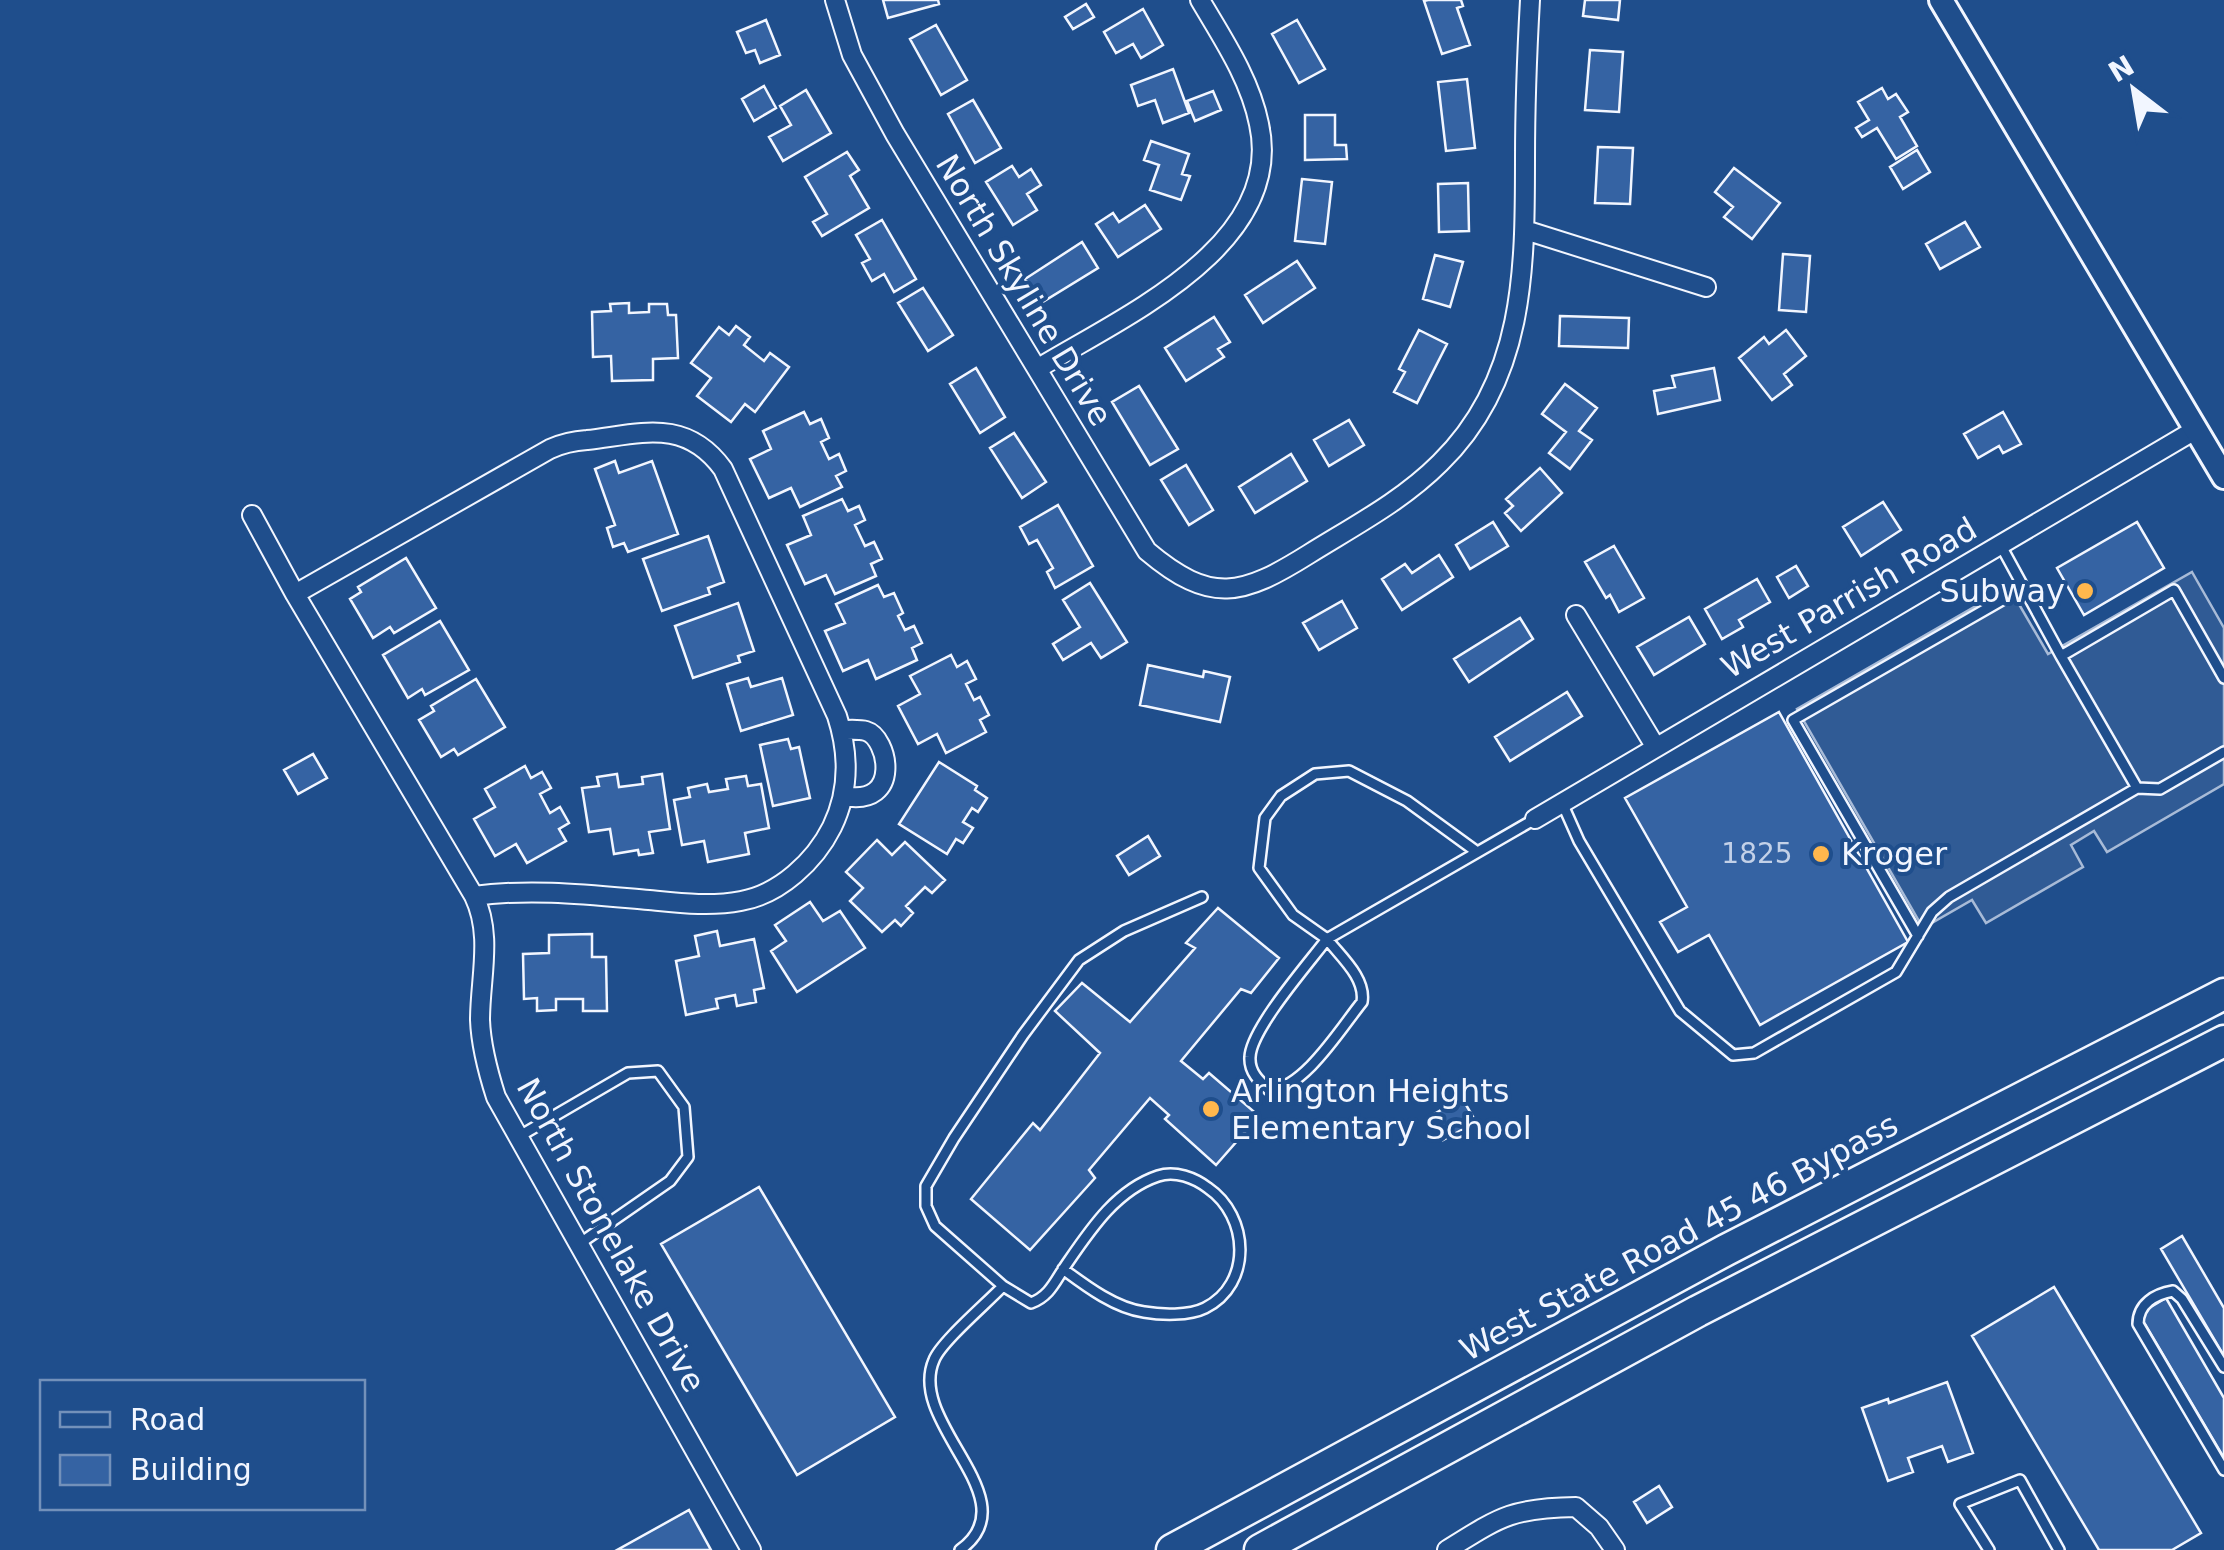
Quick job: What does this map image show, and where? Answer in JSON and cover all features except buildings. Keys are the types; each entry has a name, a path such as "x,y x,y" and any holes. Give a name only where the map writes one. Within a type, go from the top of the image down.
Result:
{"highway":[{"name":"West State Road 45 46 Bypass","path":"1172,1550 1894,1161 2224,994"},
{"path":"1260,1550 1730,1294 2224,1041"},
{"path":"1396,1476 1426,1434 1433,1407"}],"street":[{"name":"North Skyline Drive","path":"834,0 865,80 1147,550 1171,571 1198,585 1239,588 1276,574 1384,508 1442,461 1477,421 1507,360 1519,310 1525,230"},
{"path":"1038,368 1200,265 1235,227 1249,202 1258,178 1260,128 1242,75 1200,0"},
{"path":"1530,0 1525,230 1706,287"},
{"path":"1941,0 2224,477"},
{"name":"West Parrish Road","path":"1535,819 2195,430"},
{"path":"295,594 571,440 631,432 682,436 713,456 731,483 842,730 848,766 844,796 824,842 802,869 744,901 703,904 536,892 474,896"},
{"name":"North Stonelake Drive","path":"252,515 474,896 483,915 480,1022 484,1061 496,1097 751,1550"},
{"path":"1576,615 1654,746"},
{"path":"842,730 868,731 879,740 884,782 874,795 864,799 844,796"},
{"path":"1447,1550 1505,1514 1538,1507 1576,1507 1599,1527 1615,1550"}],"lane":[{"path":"2000,544 2137,788"},
{"path":"1918,936 1793,720 2023,588"},
{"path":"2062,656 2174,590 2224,678"},
{"path":"1563,805 1579,841 1680,1011 1733,1054 1754,1053 1896,972 1932,912 1949,897 2137,788 2160,789 2224,752"},
{"path":"1477,852 1408,801 1349,771 1315,774 1281,796 1265,818 1259,868 1294,916 1327,939 1359,979 1364,992 1362,1002 1296,1082 1281,1090 1269,1090 1256,1078 1249,1060 1254,1036 1327,939 1535,819"},
{"path":"1063,1269 1094,1292 1140,1312 1179,1314 1203,1310 1230,1290 1240,1263 1240,1232 1224,1199 1194,1178 1162,1174 1126,1192 1092,1229 1063,1269 1046,1296 1030,1303 1002,1286 934,1226 926,1206 926,1186 954,1138 1079,960 1124,931 1202,897"},
{"path":"518,1137 628,1073 658,1071 684,1106 688,1156 670,1181 579,1244"},
{"path":"960,1550 978,1530 983,1515 980,1494 938,1414 930,1374 934,1358 1002,1286"},
{"path":"2224,1367 2174,1291 2164,1292 2138,1312 2138,1324 2224,1470"},
{"path":"1988,1550 1960,1504 2020,1480 2059,1550"}],"shaded area":[{"path":"2192,572 2224,628 2224,784 2107,852 2094,831 2071,845 2083,867 1986,923 1972,900 1923,928 1797,709 2009,587 2048,654"}],"place":[{"name":"Subway","path":"2085,591"},
{"name":"Kroger","path":"1821,854"},
{"name":"Arlington Heights Elementary School","path":"1211,1109"}]}
